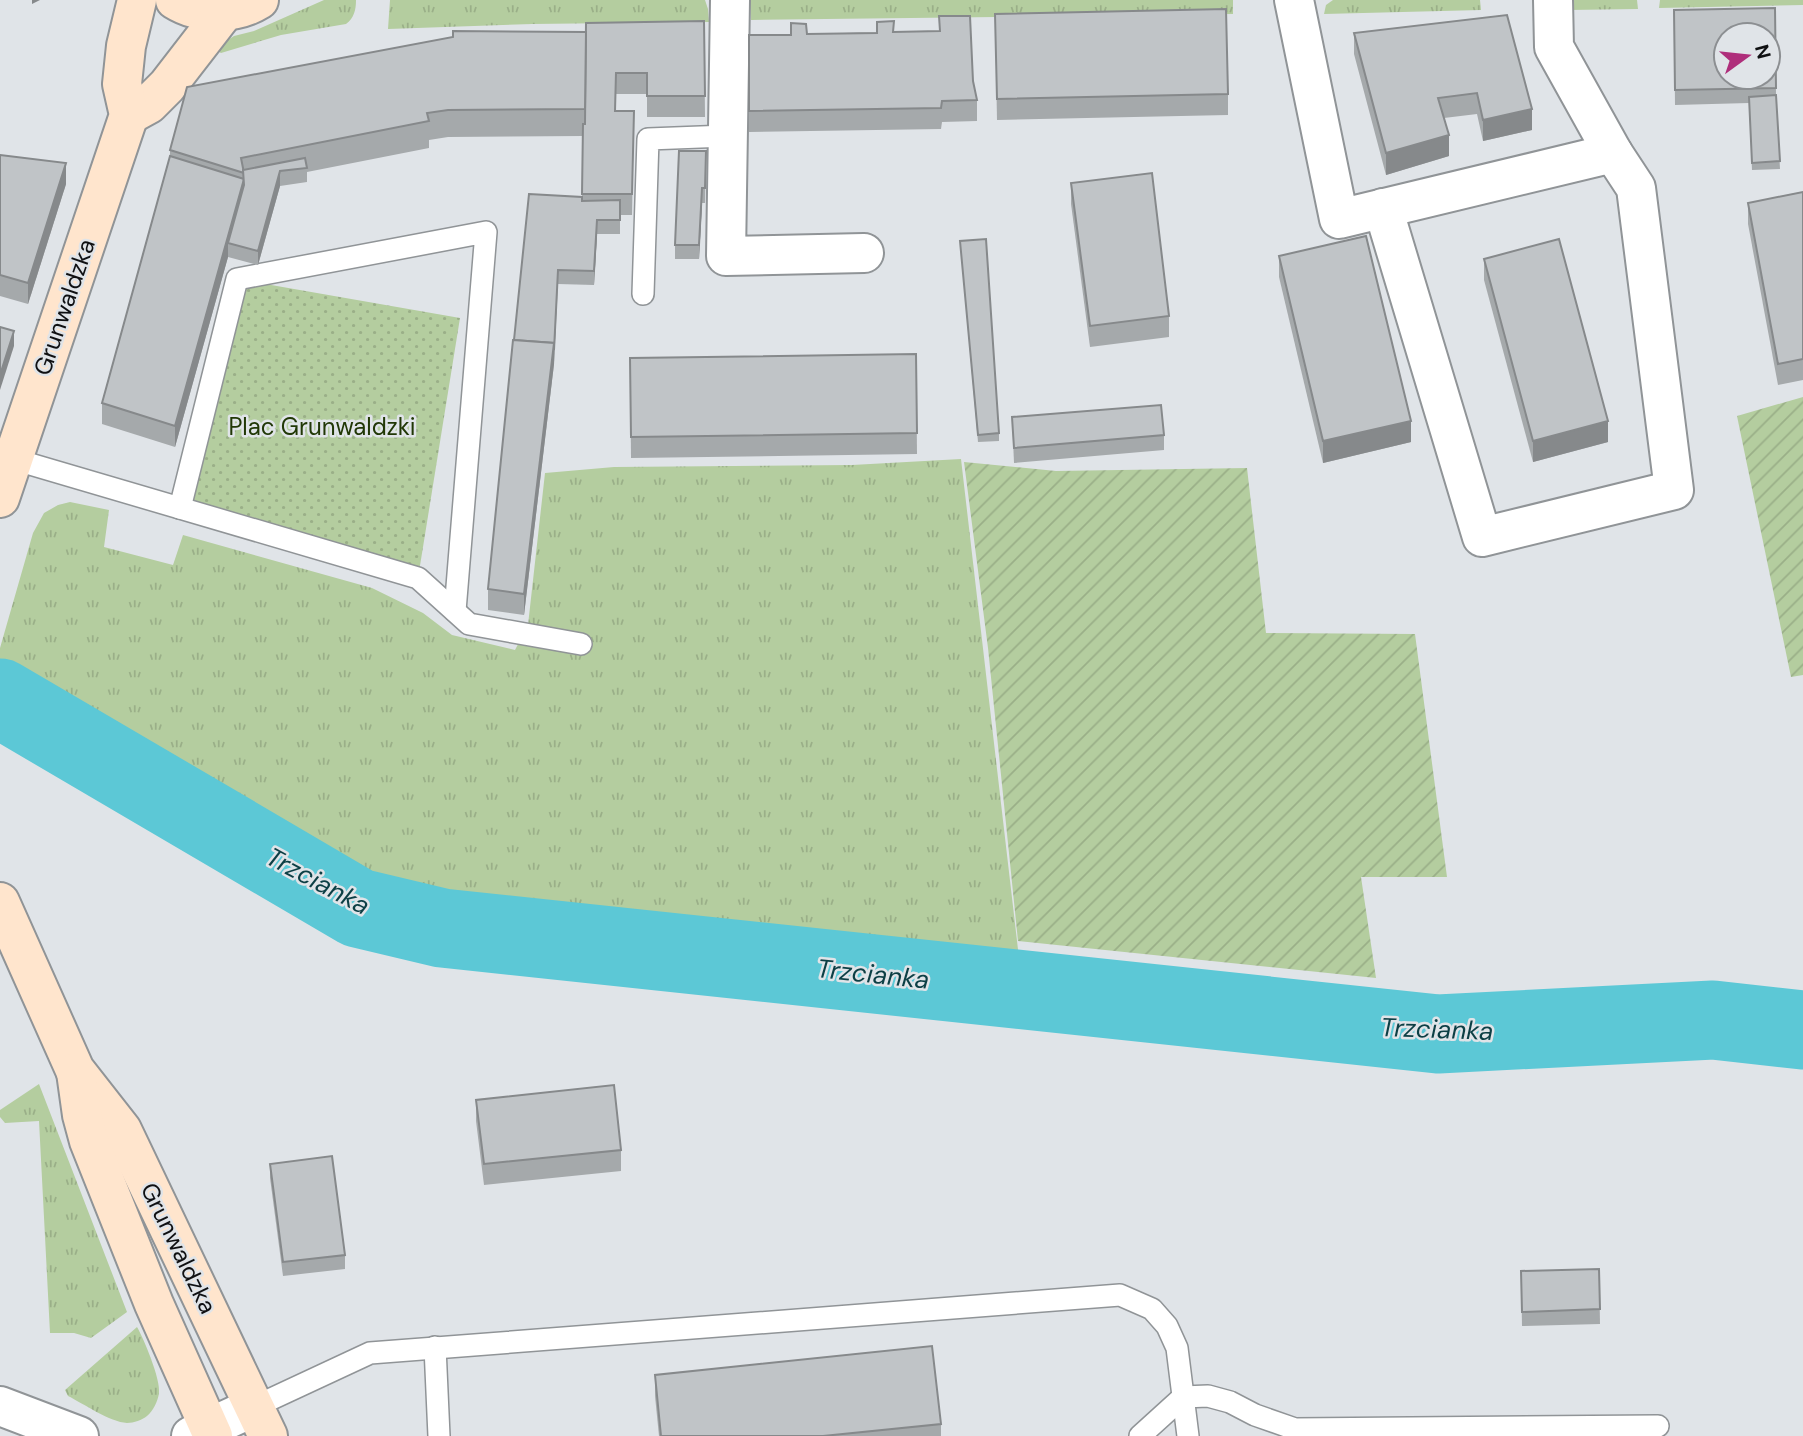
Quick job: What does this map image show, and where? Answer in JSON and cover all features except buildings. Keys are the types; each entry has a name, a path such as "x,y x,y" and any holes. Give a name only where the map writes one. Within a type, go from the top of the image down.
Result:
{"main road":[{"name":"Grunwaldzka","path":"0,498 129,115 122,84 125,46 137,0"},
{"path":"175,0 201,10 242,6"},
{"path":"129,115 149,104 242,6"},
{"name":"Grunwaldzka","path":"0,902 75,1070 89,1141 153,1304 230,1428"}],"street":[{"path":"730,0 726,256 864,253"},
{"path":"1294,0 1339,219 1613,153"},
{"path":"1383,208 1482,537 1674,490 1636,188 1613,153 1555,47 1553,0"},
{"path":"0,1406 79,1436"}],"lane":[{"path":"643,293 649,139 727,136"},
{"path":"180,508 237,279 486,232 455,611"},
{"path":"13,459 418,579 469,624 581,644"},
{"path":"230,1428 370,1353 1120,1295 1152,1309 1167,1326 1177,1348 1188,1436"},
{"path":"435,1347 439,1436"},
{"path":"1140,1436 1183,1397 1208,1396 1230,1402 1255,1415 1295,1429 1658,1426"}],"green space":[{"path":"324,0 356,0 353,16 346,24 281,35 221,53 214,49 234,36 254,31"},
{"path":"390,0 705,0 709,22 388,29"},
{"path":"750,0 1233,0 1233,14 751,20"},
{"path":"1333,0 1480,0 1481,10 1324,14 1326,5"},
{"path":"1570,0 1637,0 1638,9 1569,10"},
{"path":"1660,0 1803,0 1803,5 1659,8"},
{"name":"Plac Grunwaldzki","path":"237,279 460,318 418,578 180,508"},
{"path":"1803,397 1803,675 1791,677 1737,416"},
{"path":"961,459 1022,984 443,924 358,903 0,694 0,648 33,533 44,513 70,502 109,510 104,547 173,565 183,535 372,588 423,613 452,635 515,650 528,625 545,473 614,467 852,465"},
{"path":"964,462 1056,471 1247,468 1266,633 1415,634 1447,877 1361,877 1376,978 1018,941 988,648"},
{"path":"39,1084 127,1312 91,1338 74,1333 50,1333 39,1121 5,1123 0,1117 0,1110"},
{"path":"137,1327 159,1387 158,1399 149,1414 135,1422 120,1422 68,1396 65,1390"}],"waterway":[{"name":"Trzcianka","path":"0,698 358,908 442,928 1438,1034 1713,1020 1803,1030"}]}
